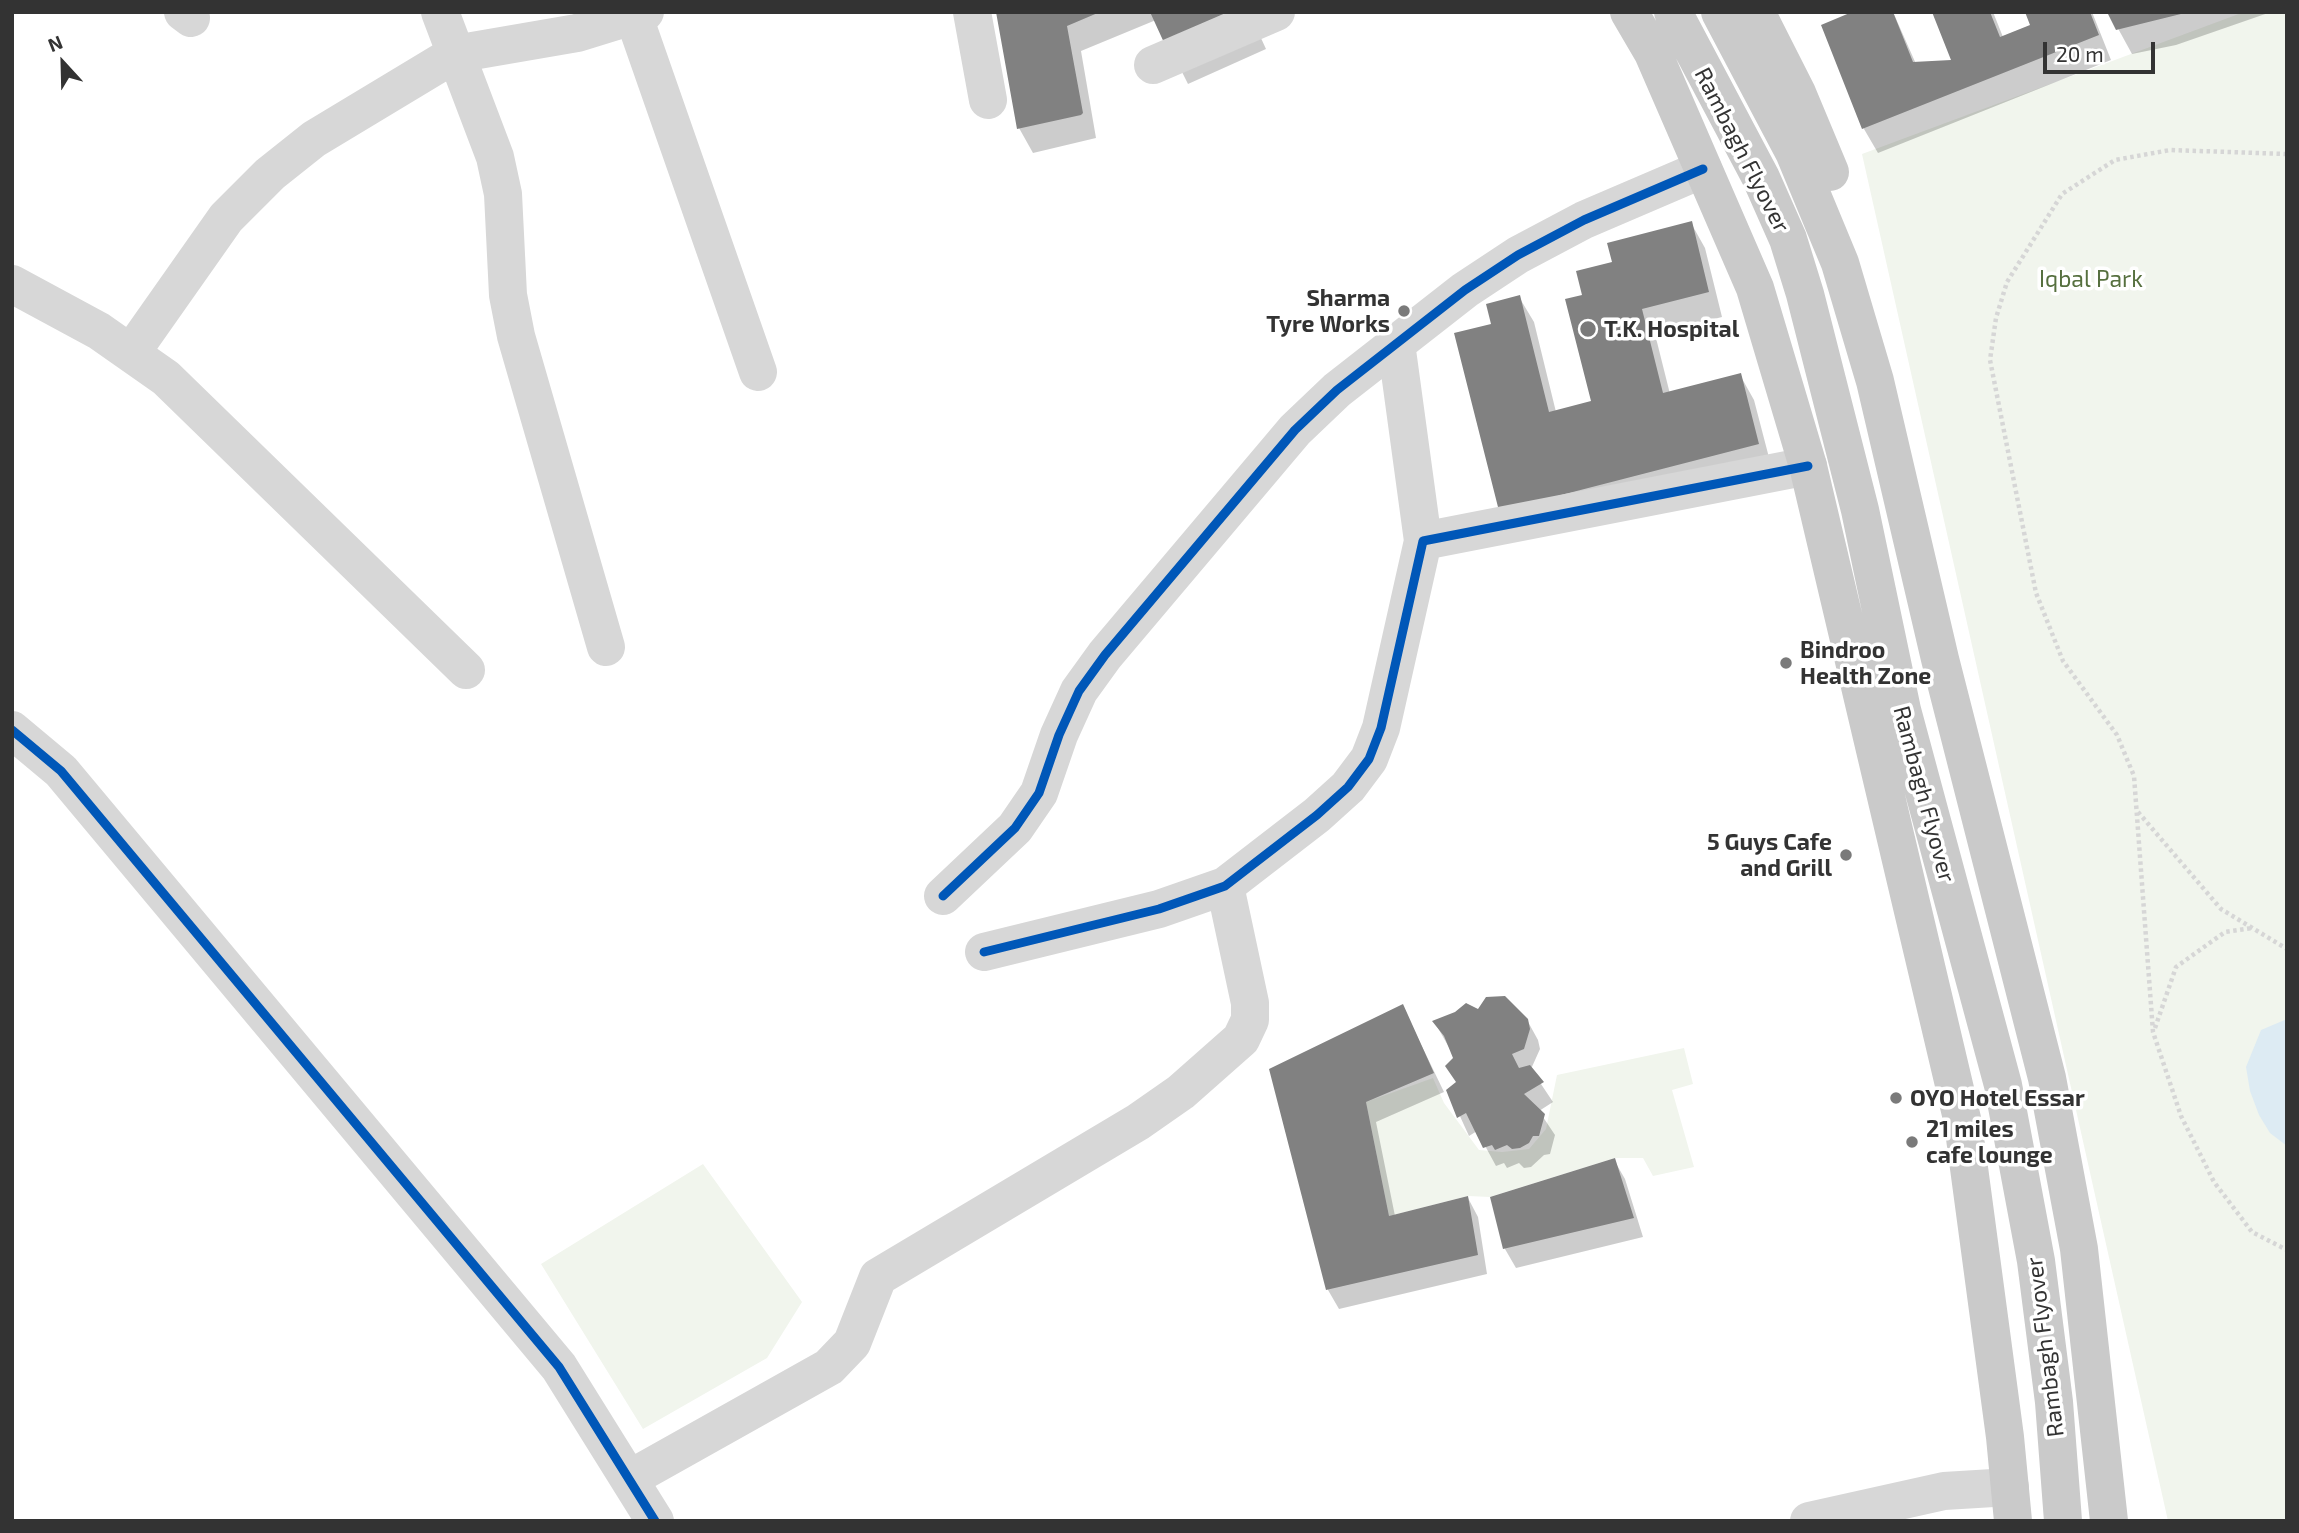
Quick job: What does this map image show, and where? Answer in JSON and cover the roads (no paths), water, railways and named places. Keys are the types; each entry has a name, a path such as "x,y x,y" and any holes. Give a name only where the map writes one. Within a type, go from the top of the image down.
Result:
{"main road":[{"path":"1629,12 1653,53 1755,288 1808,466 1963,1123 2011,1504"},
{"name":"Rambagh Flyover","path":"1673,12 1761,178 1788,239 1805,294 1860,510 1902,710 2003,1085 2036,1261 2054,1402 2063,1521"},
{"name":"Rambagh Flyover","path":"1720,12 1794,152 1840,263 1875,381 1947,685 2047,1078 2080,1249 2109,1521"},
{"path":"1757,12 1797,93 1868,268 1933,529 1958,654 2019,903 2083,1191 2112,1331 2135,1521"}],"street":[{"path":"440,12 495,157 503,194 508,296 516,336 606,647"},
{"path":"972,12 988,100"},
{"path":"1153,65 1276,12"},
{"path":"1653,53 1757,12"},
{"path":"131,353 226,218 270,174 314,139 456,54 577,33 640,14 758,372"},
{"path":"943,896 1015,828 1039,793 1059,735 1080,691 1135,617 1295,430 1337,390 1396,343 1465,290 1518,255 1584,220 1703,169"},
{"path":"12,284 99,331 166,378 466,670"},
{"path":"984,952 1159,909 1225,886 1317,815 1348,787 1369,759 1381,728 1423,541 1396,343"},
{"path":"1423,541 1808,466"},
{"path":"12,730 61,771 459,1244 559,1367 631,1478 654,1521"},
{"path":"631,1478 829,1367 852,1343 878,1277 1138,1122 1181,1092 1241,1039 1250,1020 1251,1003 1225,886"},
{"path":"1809,1521 1944,1491 2011,1504"}],"place":[{"name":"Sharma Tyre Works","path":"1404,311"},
{"name":"T.K. Hospital","path":"1588,329"},
{"name":"Bindroo Health Zone","path":"1786,663"},
{"name":"5 Guys Cafe and Grill","path":"1846,855"},
{"name":"OYO Hotel Essar","path":"1896,1098"},
{"name":"21 miles cafe lounge","path":"1912,1142"}],"park label":[{"name":"Iqbal Park","path":"2091,279"}]}
